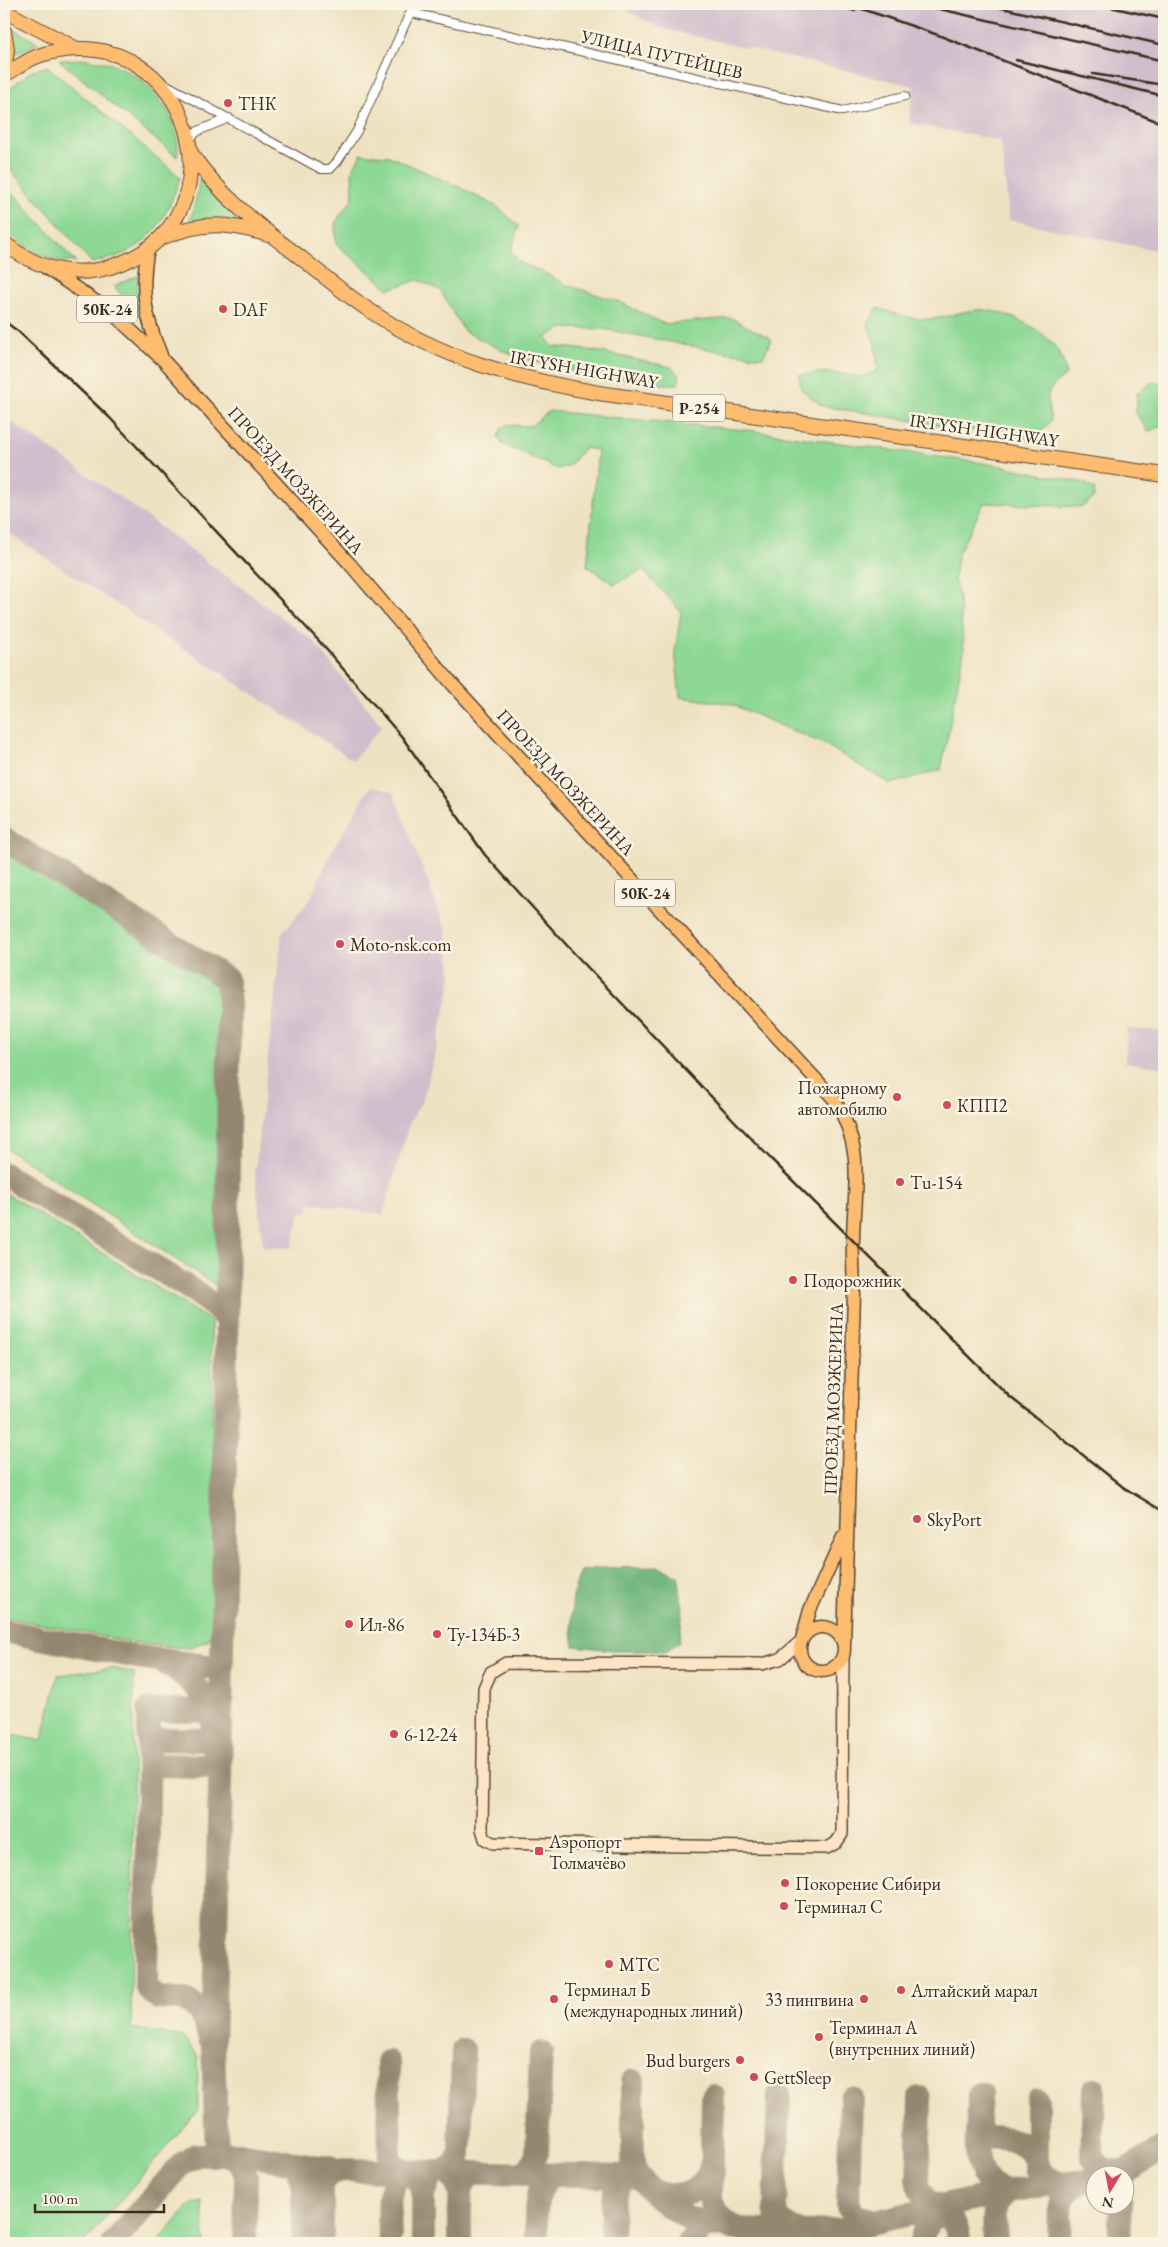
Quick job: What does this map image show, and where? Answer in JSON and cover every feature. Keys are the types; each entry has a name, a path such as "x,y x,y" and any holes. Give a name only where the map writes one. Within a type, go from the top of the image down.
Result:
{"highway":[{"path":"4,11 75,48"},
{"path":"4,31 7,49 4,76"},
{"path":"4,76 41,54 75,48 105,51 126,59 157,80 172,97 189,139 191,153 190,177 184,199 174,220 148,248 125,262 98,270 71,272 44,266"},
{"name":"IRTYSH HIGHWAY","path":"191,153 214,182 272,236 372,312 439,350 495,371 540,383 598,393 1164,475"},
{"path":"159,238 202,225 224,224 272,236"},
{"name":"50К-24","path":"4,243 20,256 44,266"}],"main road":[{"name":"ПРОЕЗД МОЗЖЕРИНА","path":"148,248 144,284 147,320 163,360"},
{"name":"ПРОЕЗД МОЗЖЕРИНА","path":"44,266 110,312 163,360 348,563 454,686 835,1100 850,1131 856,1156 857,1171 852,1240 854,1293 845,1533 843,1650"},
{"name":"ПРОЕЗД МОЗЖЕРИНА","path":"801,1641 810,1610 845,1533"},
{"path":"824,1627 837,1634 843,1650 840,1660 830,1670 815,1670 804,1662 800,1648 801,1641 810,1630 824,1627"}],"street":[{"path":"157,80 321,169 330,169 337,162 357,131 412,13 414,4"},
{"name":"УЛИЦА ПУТЕЙЦЕВ","path":"412,13 843,111 905,96"},
{"path":"189,139 198,131 229,118"},
{"path":"801,1641 780,1659 772,1663 506,1664 491,1672 484,1688 482,1830 485,1839 493,1843 827,1848 836,1843 842,1834 843,1650"}],"shaded area":[{"path":"623,4 1164,4 1164,252 1009,220 1001,141 909,123 914,86 660,28 632,13"},
{"path":"4,417 128,503 313,641 382,726 353,760 4,530"},
{"path":"370,787 393,792 446,929 452,978 437,1046 423,1099 409,1124 383,1215 310,1203 308,1212 301,1211 291,1248 263,1247 255,1171 282,933 310,899 331,853"},
{"path":"1127,1029 1164,1031 1164,1068 1125,1062"}],"green space":[{"path":"8,26 38,43 12,55"},
{"path":"87,59 117,66 141,80 152,91 170,115 178,143 177,157 59,60"},
{"path":"47,66 180,177 167,211 154,231 136,247 113,258 92,263 4,162 4,93 30,72"},
{"path":"361,154 389,156 455,185 496,206 519,226 511,251 519,262 545,273 564,284 620,302 664,324 731,318 772,339 763,357 718,351 603,329 563,328 546,337 552,346 596,351 671,367 680,376 678,384 651,384 586,375 512,355 464,331 440,290 418,280 389,289 336,244 335,223 353,198 352,171"},
{"path":"200,178 218,200 243,223 188,224 194,209"},
{"path":"4,183 76,262 45,257 20,243 4,229"},
{"path":"139,275 137,288 140,316 114,286"},
{"path":"877,308 903,316 923,319 937,318 972,310 986,310 1013,317 1026,323 1049,340 1063,362 1066,375 1048,394 1051,420 1039,435 1023,439 822,406 801,389 799,375 825,372 863,377 878,370 875,345 868,325"},
{"path":"1153,382 1164,384 1164,424 1148,432 1136,413 1137,393"},
{"path":"549,411 755,431 997,465 1085,483 1095,490 1094,498 1082,507 984,503 957,556 954,578 959,598 964,651 941,770 890,784 826,745 731,704 680,697 675,651 681,612 643,570 614,584 587,566 598,450 584,448 569,466 558,469 502,444 498,436 501,429 507,425 531,426"},
{"path":"4,849 223,987 217,1286 4,1147"},
{"path":"4,1192 211,1321 215,1623 208,1640 188,1648 142,1644 4,1617"},
{"path":"659,1567 678,1575 683,1609 679,1642 666,1651 622,1651 574,1646 572,1608 577,1580 581,1571 599,1568"},
{"path":"112,1668 134,1673 131,2028 183,2037 198,2056 198,2110 84,2243 4,2243 4,1733 42,1741 58,1675"},
{"path":"202,2202 205,2243 157,2243 190,2205"}],"taxiway":[{"path":"4,839 227,979 229,1004 227,1321"},
{"path":"4,1174 197,1293 220,1311 227,1321 220,1785 213,2046 217,2154 236,2160 242,2167 246,2177 245,2243"},
{"path":"4,1631 137,1657 220,1668"},
{"path":"165,1664 195,1685 216,1715"},
{"path":"210,2039 202,2016 194,2006 181,1999 156,1997 146,1986 149,1710 202,1711 220,1692"},
{"path":"149,1739 204,1740 220,1729 212,1721"},
{"path":"148,1765 205,1766 220,1753 213,1747"},
{"path":"461,2193 454,2179 445,2172 455,2165 460,2154 463,2050"},
{"path":"521,2174 531,2167 537,2153 541,2053"},
{"path":"388,2062 390,2157 398,2167 417,2180 421,2185 423,2193"},
{"path":"633,2081 633,2160 634,2169 639,2177"},
{"path":"1094,2089 1092,2155 1097,2164"},
{"path":"980,2094 977,2137 977,2152 980,2166 985,2178 994,2187 1008,2192"},
{"path":"779,2095 775,2209 780,2221 799,2232"},
{"path":"713,2096 711,2201 717,2213 733,2228"},
{"path":"851,2098 848,2206 855,2215 874,2222"},
{"path":"920,2098 918,2185 926,2201 940,2207"},
{"path":"1037,2100 1037,2162 1049,2178 1067,2184"},
{"path":"978,2137 1005,2138 1019,2143 1037,2162 1036,2168"},
{"path":"1136,2165 1164,2148"},
{"path":"113,2243 182,2164 196,2155 239,2154 340,2170 639,2177 656,2196 686,2218 742,2230 811,2233 843,2229 1020,2189 1086,2181"},
{"path":"652,2190 661,2194 671,2195 688,2193 702,2183 711,2166"},
{"path":"303,2189 309,2176 330,2167"},
{"path":"322,2233 322,2184 328,2174 340,2170"},
{"path":"390,2235 389,2199 391,2191 399,2177 407,2172"},
{"path":"300,2174 303,2189 303,2243"},
{"path":"536,2243 536,2214 539,2194 542,2186 556,2174"},
{"path":"612,2241 612,2205 614,2196 622,2181 629,2176"},
{"path":"423,2240 423,2193 430,2179"},
{"path":"460,2243 460,2200 461,2191 467,2179"},
{"path":"1059,2243 1060,2208 1066,2194 1080,2183"},
{"path":"995,2243 994,2222 996,2209 1008,2192"},
{"path":"921,2243 924,2231 930,2221 947,2205"},
{"path":"925,2210 945,2215 950,2219 956,2229 959,2243"},
{"path":"1119,2243 1120,2214"},
{"path":"688,2243 702,2229 716,2225"}],"railway":[{"path":"833,4 855,11"},
{"path":"848,4 938,35 1164,124"},
{"path":"918,4 1164,61"},
{"path":"985,4 1164,45"},
{"path":"1097,4 1164,19"},
{"path":"1016,60 1164,96"},
{"path":"1093,74 1164,85"},
{"path":"4,321 19,332 109,417 319,641 402,737 485,855 572,951 770,1158 1010,1397 1123,1487 1164,1512"}],"place":[{"name":"ТНК","path":"228,103"},
{"name":"DAF","path":"223,309"},
{"name":"Moto-nsk.com","path":"340,944"},
{"name":"Пожарному автомобилю","path":"897,1097"},
{"name":"КПП2","path":"947,1105"},
{"name":"Tu-154","path":"900,1182"},
{"name":"Подорожник","path":"793,1280"},
{"name":"SkyPort","path":"917,1519"},
{"name":"Ил-86","path":"349,1624"},
{"name":"Ту-134Б-3","path":"437,1634"},
{"name":"6-12-24","path":"394,1734"},
{"name":"Аэропорт Толмачёво","path":"539,1851"},
{"name":"Покорение Сибири","path":"785,1883"},
{"name":"Терминал С","path":"784,1906"},
{"name":"МТС","path":"609,1964"},
{"name":"Алтайский марал","path":"901,1990"},
{"name":"Терминал Б (международных линий)","path":"554,1999"},
{"name":"33 пингвина","path":"864,1999"},
{"name":"Терминал А (внутренних линий)","path":"819,2037"},
{"name":"Bud burgers","path":"740,2060"},
{"name":"GettSleep","path":"754,2077"}]}
